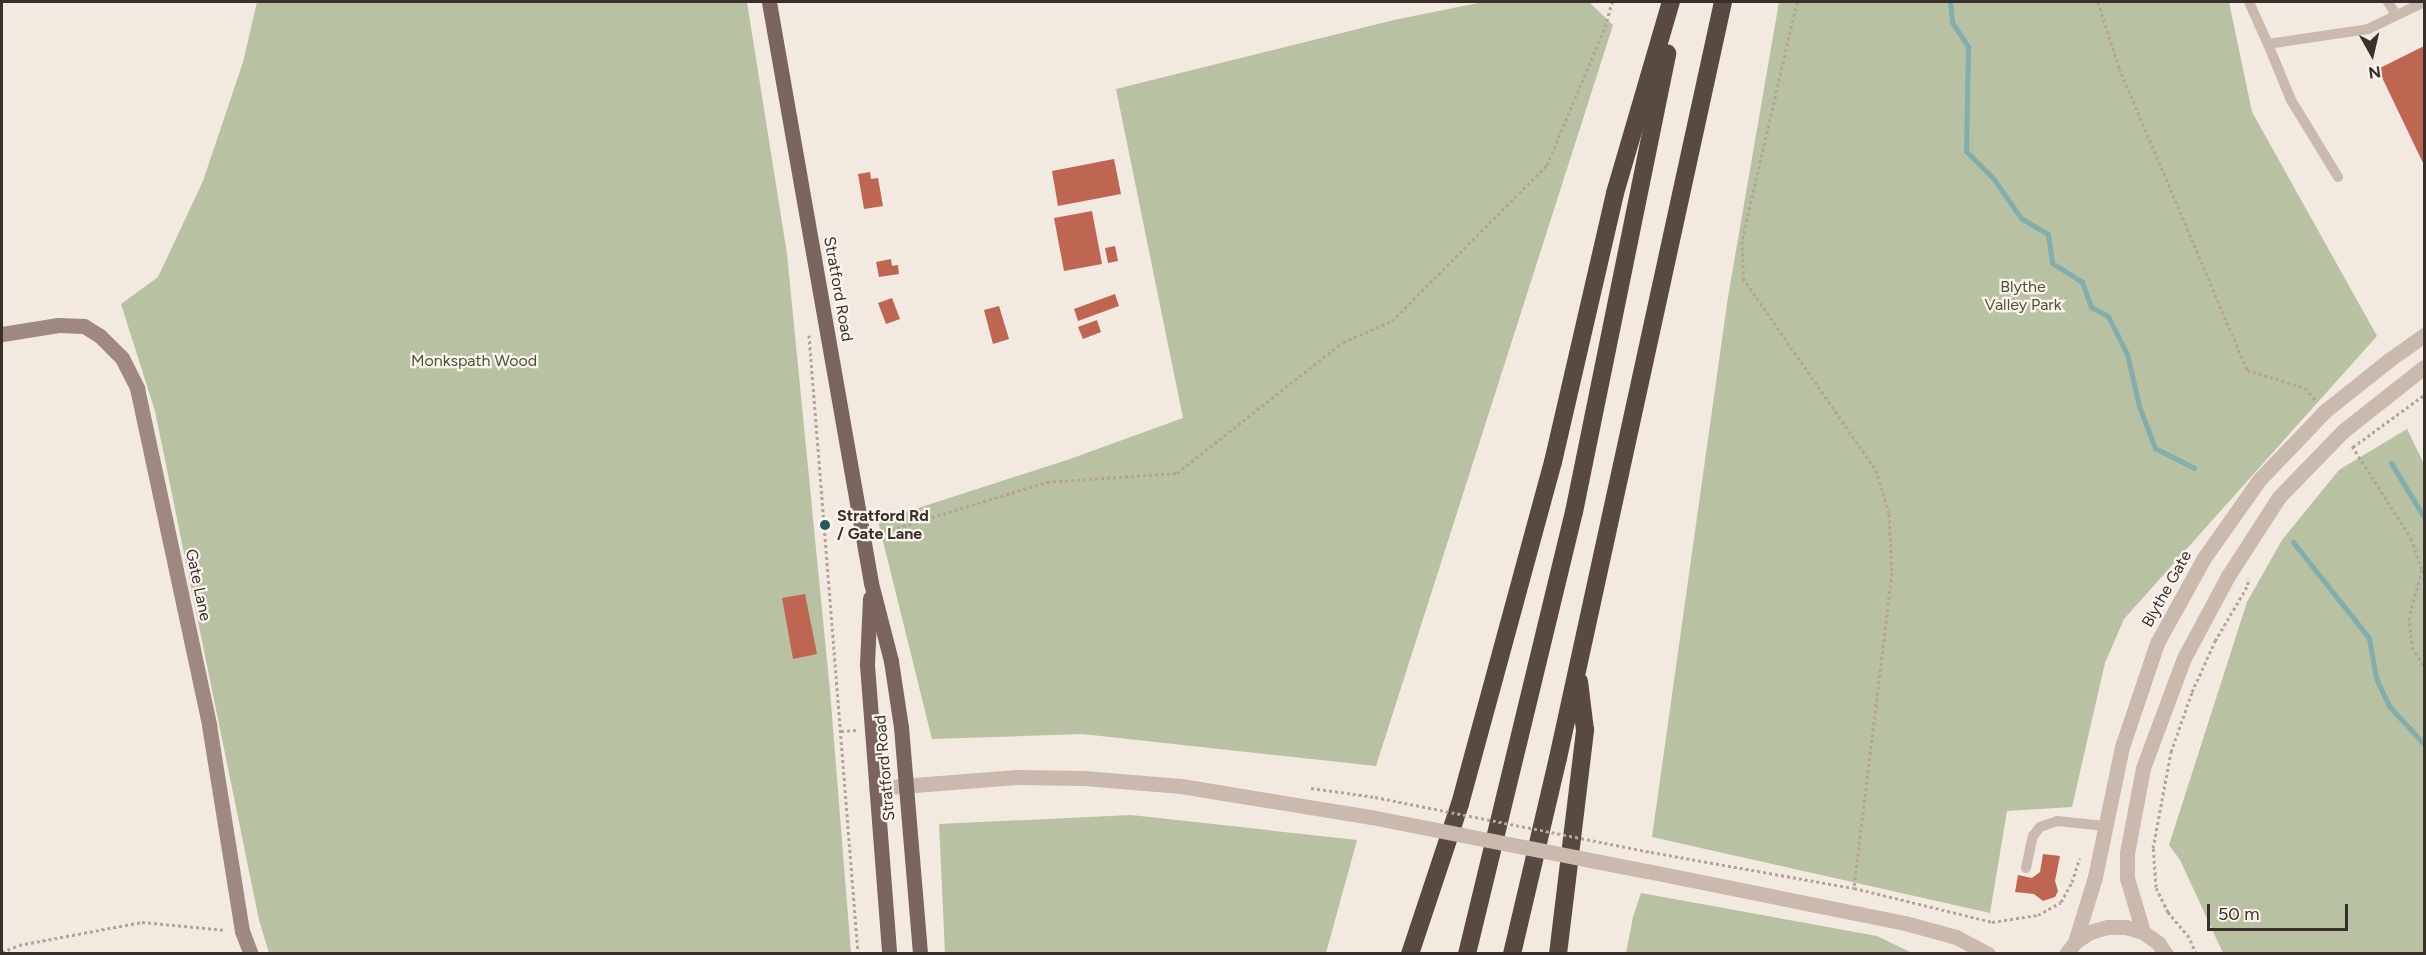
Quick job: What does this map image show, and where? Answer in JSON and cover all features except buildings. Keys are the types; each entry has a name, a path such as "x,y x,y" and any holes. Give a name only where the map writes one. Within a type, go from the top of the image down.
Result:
{"highway":[{"path":"1410,954 1460,804 1553,462 1614,193 1671,2"},
{"path":"1467,954 1574,512 1677,2"},
{"path":"1512,954 1724,2"},
{"path":"1558,954 1585,730 1577,668"}],"main road":[{"name":"Stratford Road","path":"768,2 871,583 891,661 901,727 920,954"},
{"name":"Stratford Road","path":"871,583 867,665 889,954"}],"street":[{"name":"Gate Lane","path":"2,334 58,325 84,326 100,336 122,358 137,388 209,725 242,931 250,954"},
{"name":"Blythe Gate","path":"2071,948 2096,877 2122,747 2157,643 2204,558 2259,480 2325,411 2388,360 2424,335"},
{"path":"2143,932 2127,878 2127,853 2140,781 2184,658 2228,576 2279,497 2343,431 2424,367"},
{"path":"876,788 905,788 1017,777 1084,778 1181,786 1371,817 1905,922 1956,937 1988,954"},
{"path":"2071,948 2090,932 2108,927 2126,927 2143,932 2158,943 2166,954"}],"lane":[{"path":"2250,2 2291,100 2338,177"},
{"path":"2388,2 2397,15"},
{"path":"2268,44 2367,29 2424,2"},
{"path":"2026,868 2033,836 2040,827 2057,821 2105,826"}],"path":[{"path":"864,538 1047,483 1177,473 1342,342 1392,321 1547,165 1605,27 1612,2"},
{"path":"1797,2 1742,241 1743,278 1876,470 1889,513 1892,573 1854,888"},
{"path":"2098,2 2119,68 2247,370 2306,388 2325,411"},
{"path":"808,331 858,954"},
{"path":"2345,453 2424,395"},
{"path":"2343,431 2411,538 2422,570 2409,617 2412,647 2424,666"},
{"path":"2196,954 2189,937 2168,912 2156,887 2153,848 2171,752 2192,692 2215,640 2248,585 2247,569"},
{"path":"2140,781 2164,786"},
{"path":"1375,797 1651,852 1854,888 1992,922 2038,915 2061,902 2072,882 2082,853"},
{"path":"2,952 19,945 142,922 242,931"}],"green space":[{"name":"Monkspath Wood","path":"257,2 747,2 787,254 830,691 851,953 269,953 259,920 155,411 121,304 158,277 203,181 243,62"},
{"path":"1483,2 1589,2 1613,25 1376,766 1082,734 932,739 878,521 1070,459 1183,418 1116,89 1394,20"},
{"name":"Blythe Valley Park","path":"1779,2 2229,2 2252,112 2377,336 2124,619 2105,663 2072,807 2007,811 1990,913 1652,837 1728,297"},
{"path":"2407,429 2424,464 2424,953 2223,953 2180,860 2169,845 2247,602 2282,540 2339,470"},
{"path":"1131,815 1357,840 1326,953 945,953 939,824"},
{"path":"1641,893 1877,936 1912,953 1626,953 1633,917"}],"waterway":[{"path":"1950,2 1952,22 1968,47 1966,151 1993,178 2021,218 2048,234 2052,263 2082,282 2091,307 2108,316 2127,354 2139,406 2155,448 2194,468"},
{"path":"2391,463 2424,517"},
{"path":"2293,542 2369,638 2376,678 2389,706 2424,744"}],"place":[{"name":"Stratford Rd / Gate Lane","path":"825,525"}]}
